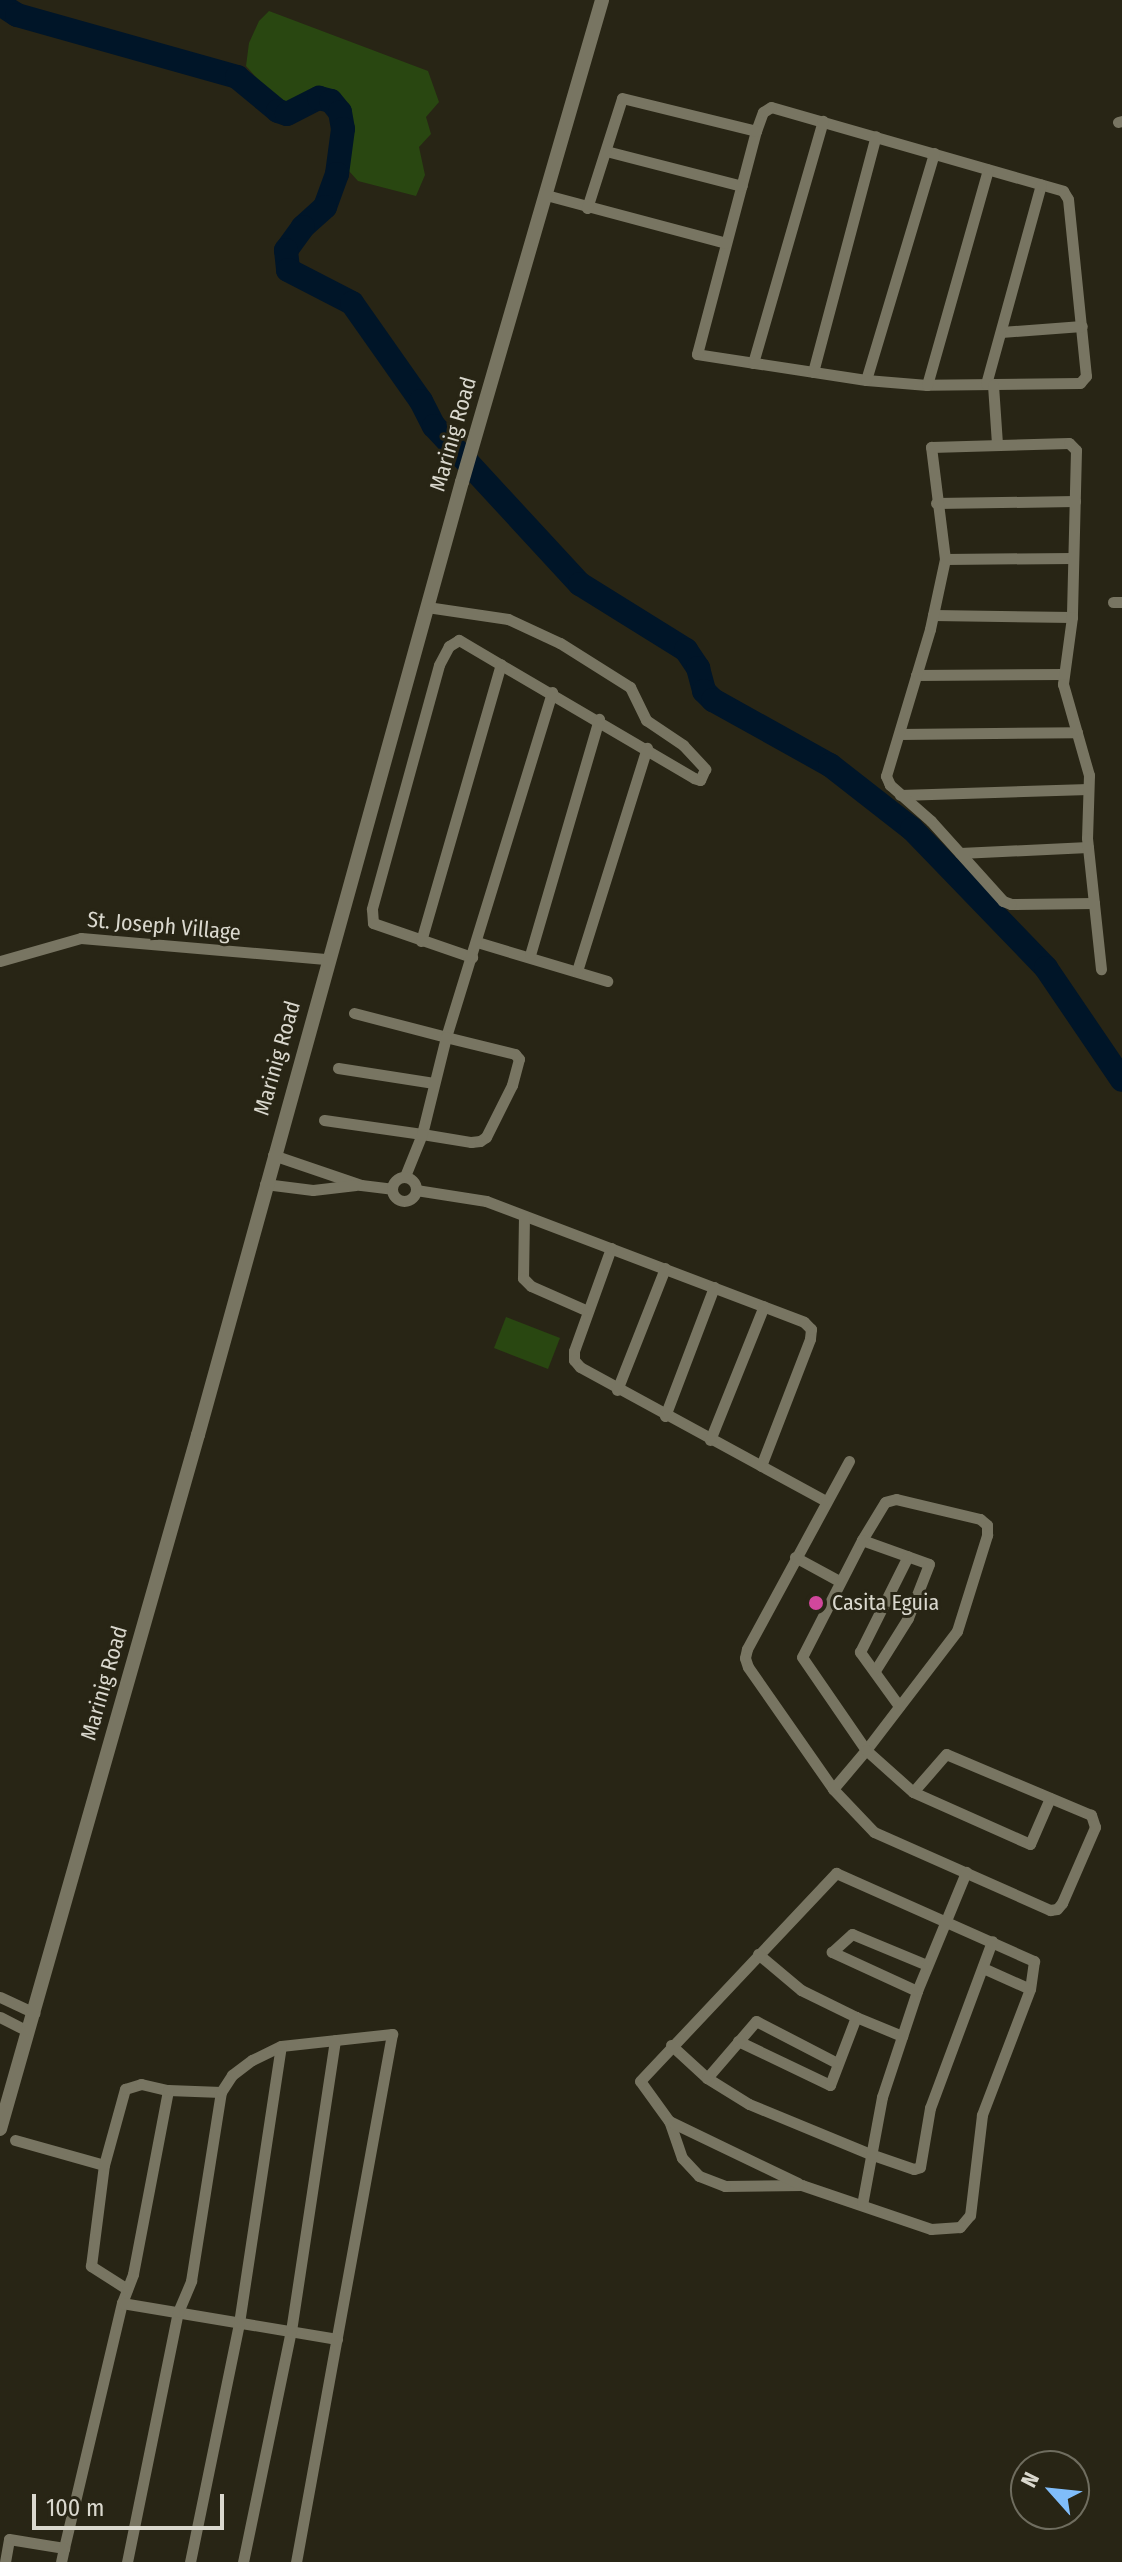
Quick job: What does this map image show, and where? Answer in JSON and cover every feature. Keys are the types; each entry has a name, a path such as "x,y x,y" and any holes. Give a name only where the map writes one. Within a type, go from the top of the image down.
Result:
{"street":[{"name":"Marinig Road","path":"0,2129 198,1435 273,1155 462,482 602,0"},
{"path":"587,208 622,98 756,131"},
{"path":"771,107 1063,191 1068,199 1088,365 1086,376 1080,383 927,385 866,380 697,354 756,131 763,112 771,107"},
{"path":"753,363 823,121"},
{"path":"813,372 876,136"},
{"path":"606,151 742,186"},
{"path":"866,380 934,153"},
{"path":"927,385 988,169"},
{"path":"997,443 990,384 1041,184"},
{"path":"546,195 726,243"},
{"path":"1001,332 1082,326"},
{"path":"1094,903 1011,904 1003,901 931,821 900,795 886,776 933,615 945,559 931,447 997,443 1073,445 1076,450 1072,617 1064,674 1065,698 1089,775 1088,847 1094,903 1101,969"},
{"path":"936,503 1075,501"},
{"path":"945,559 1072,558"},
{"path":"427,607 508,619 560,643 630,687 646,720 703,763 704,776 700,780 694,778 599,719 459,640 449,646 439,665 372,909 373,923 379,928 472,957"},
{"path":"933,615 1072,617"},
{"path":"421,941 501,664"},
{"path":"916,675 1064,674"},
{"path":"392,1189 394,1181 405,1176 422,1134 446,1037 552,692"},
{"path":"530,955 599,719"},
{"path":"899,734 1077,732"},
{"path":"577,971 647,748"},
{"path":"900,795 1088,789"},
{"path":"960,853 1088,847"},
{"name":"St. Joseph Village","path":"0,961 81,938 328,959"},
{"path":"477,942 530,955 607,981"},
{"path":"324,1120 480,1141 486,1137 517,1070 519,1059 515,1054 354,1013"},
{"path":"338,1068 434,1083"},
{"path":"273,1155 361,1185 392,1189 401,1201 409,1200 416,1190"},
{"path":"405,1176 412,1179 416,1190"},
{"path":"265,1184 313,1190 361,1185"},
{"path":"416,1190 486,1201 804,1322 811,1329 761,1466"},
{"path":"524,1216 523,1278 531,1286 588,1311"},
{"path":"611,1248 574,1360 617,1390 826,1501"},
{"path":"617,1390 665,1268"},
{"path":"665,1416 714,1287"},
{"path":"710,1440 764,1306"},
{"path":"849,1461 795,1557 745,1658 833,1789 874,1832 1050,1910 1057,1909 1095,1820 1091,1815 946,1754 913,1792"},
{"path":"833,1789 866,1750 957,1631 987,1535 987,1525 980,1519 890,1499 839,1581 802,1657 866,1750 913,1792 1030,1844 1050,1798"},
{"path":"862,1540 925,1560 929,1564 908,1618 876,1669"},
{"path":"899,1706 876,1669 860,1652 908,1556"},
{"path":"795,1557 839,1581"},
{"path":"862,2205 882,2097 917,1991 966,1872"},
{"path":"669,2121 802,2185 931,2229 966,2223 970,2215 982,2115 1030,1989 1034,1961 836,1873 640,2081 669,2121 682,2158 699,2176 725,2186 802,2185"},
{"path":"917,1991 830,1955 852,1934 927,1965"},
{"path":"671,2045 707,2078 749,2104 914,2169 920,2167 930,2108 992,1941"},
{"path":"758,1954 801,1990 902,2036"},
{"path":"983,1968 1030,1989"},
{"path":"0,1997 34,2013"},
{"path":"0,2017 28,2031"},
{"path":"738,2041 830,2085 856,2017"},
{"path":"707,2078 756,2021 837,2063"},
{"path":"127,2562 178,2312 191,2281 221,2092 232,2075 252,2060 281,2046 392,2034 296,2562"},
{"path":"243,2562 291,2331 335,2040"},
{"path":"190,2562 239,2323 281,2046"},
{"path":"127,2289 91,2266 104,2165 125,2089 141,2084 168,2090 221,2092"},
{"path":"61,2562 122,2303 133,2274 168,2090"},
{"path":"15,2140 104,2165"},
{"path":"122,2303 337,2339"},
{"path":"5,2562 9,2539 64,2548"}],"green space":[{"path":"269,11 428,71 439,102 426,117 431,134 419,147 425,175 416,196 358,181 348,170 353,127 336,94 316,87 281,105 246,66 249,43 259,21"},
{"path":"506,1317 560,1338 548,1369 494,1348"}],"waterway":[{"path":"0,4 17,15 237,77 278,111 287,114 319,98 331,101 340,112 343,129 337,174 325,207 303,227 286,250 288,270 352,303 421,401 434,426 580,584 686,650 698,668 704,691 713,700 830,765 912,829 1046,968 1122,1080"}],"place":[{"name":"Casita Eguia","path":"816,1603"}]}
